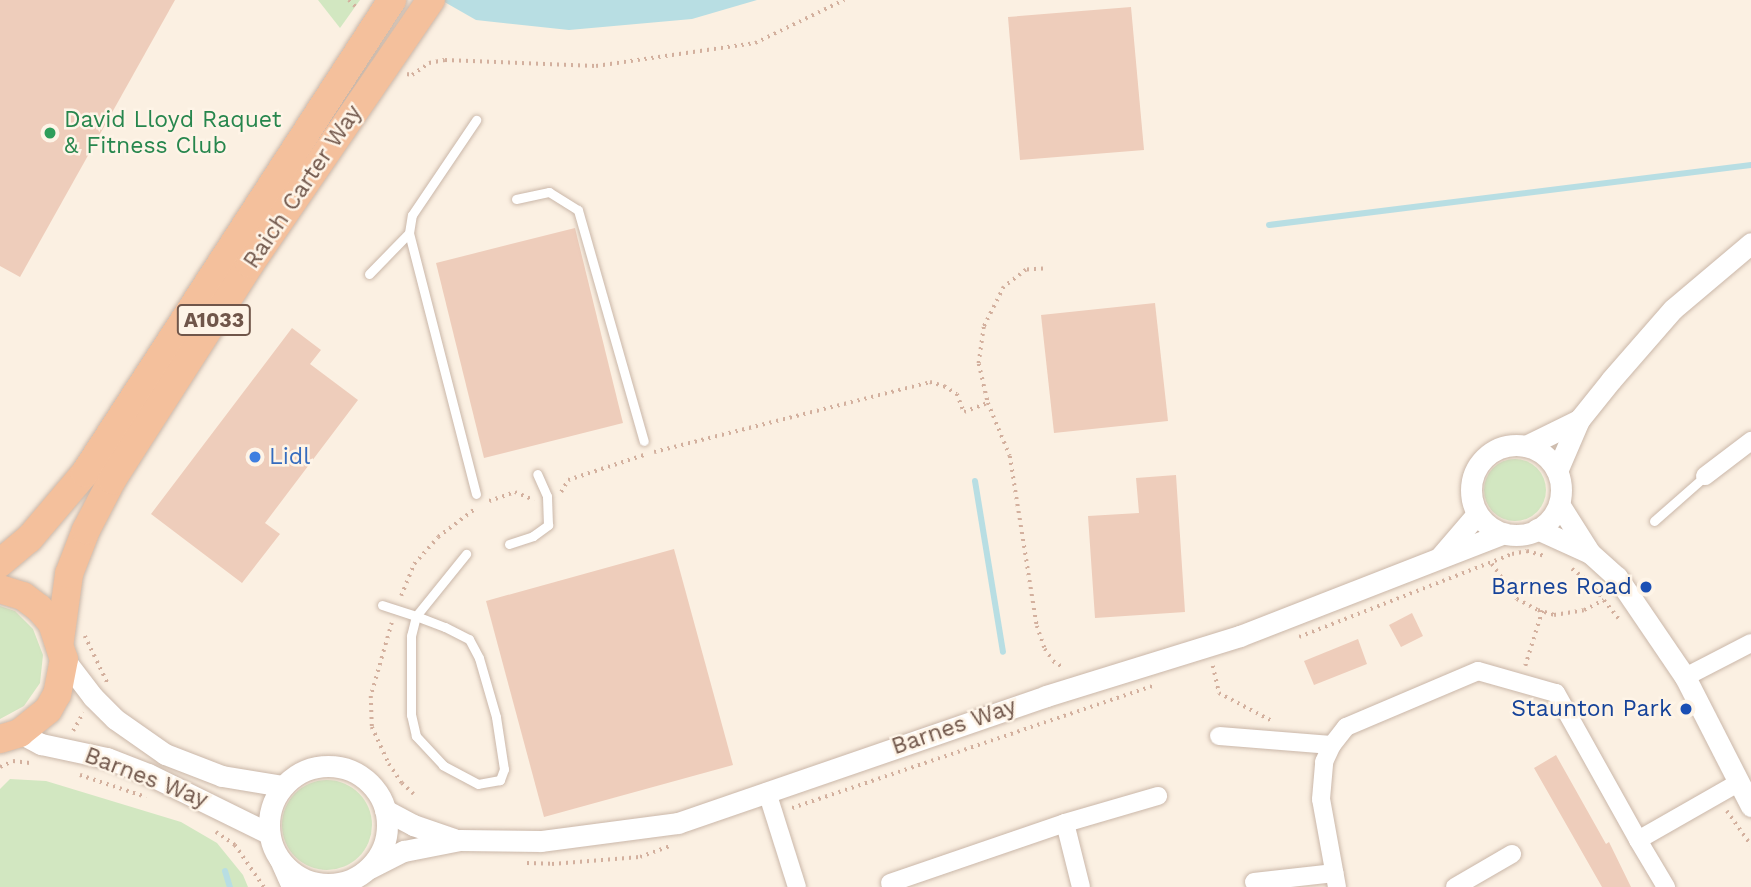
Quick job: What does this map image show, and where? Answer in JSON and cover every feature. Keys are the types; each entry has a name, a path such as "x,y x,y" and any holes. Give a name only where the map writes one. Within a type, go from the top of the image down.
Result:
{"highway":[{"name":"Raich Carter Way","path":"0,563 29,539 85,473 366,22 392,0"},
{"name":"Raich Carter Way","path":"69,645 69,574 86,530 112,480 250,264 423,11"},
{"path":"0,589 23,596 39,608 69,645"},
{"name":"A1033","path":"7,738 35,723 52,702 62,677 69,645"}],"street":[{"path":"1557,471 1579,420 1673,309 1751,243"},
{"path":"1526,446 1579,420"},
{"path":"1705,476 1751,442"},
{"path":"1526,446 1546,453 1557,471 1561,490 1559,504 1551,521 1537,529 1520,534 1504,533 1487,526 1477,514 1471,485 1480,461 1500,447 1526,446"},
{"path":"1559,504 1590,553 1617,577 1685,677 1751,806"},
{"name":"Barnes Way","path":"1437,559 1477,514"},
{"path":"1537,529 1590,553"},
{"name":"Barnes Way","path":"370,868 404,851 460,840 541,841 678,823 1089,682 1240,636 1504,533"},
{"path":"1685,677 1751,643"},
{"name":"Barnes Way","path":"69,645 93,697 139,737 174,758 222,776 283,786"},
{"path":"1254,881 1336,880 1321,799 1324,762 1332,745 1346,727 1478,671 1556,693 1665,887"},
{"path":"1219,736 1332,745"},
{"name":"Barnes Way","path":"7,738 41,744 60,757 107,758 148,774 268,833"},
{"path":"278,858 290,871 304,880 321,885 338,886 370,868 385,841 385,810 371,785 342,768 308,769 283,786 271,808 268,833 278,858 291,887"},
{"path":"1638,840 1738,783"},
{"path":"767,792 797,887"},
{"path":"890,883 1158,796"},
{"name":"Barnes Way","path":"385,810 413,825 460,840"},
{"path":"1065,824 1081,887"},
{"path":"1455,887 1512,854"}],"lane":[{"path":"476,120 412,215 409,233 476,494"},
{"path":"516,199 549,192 578,210 643,441"},
{"path":"369,274 409,233"},
{"path":"509,544 533,536 548,524 547,496 537,474"},
{"path":"1654,521 1705,476"},
{"path":"383,605 416,617 469,639 479,658 502,752 504,769 500,780 488,785 467,780 443,765 416,736 411,715 411,636 416,617 466,554"}],"path":[{"path":"349,0 366,22"},
{"path":"399,71 412,75 429,63 445,60 596,66 755,43 844,0"},
{"path":"1043,269 1026,271 1004,286 984,327 979,364 988,403 1010,456 1032,605 1045,649 1062,668 1083,666 1096,706"},
{"path":"414,793 402,783 389,764 372,727 371,696 414,564 438,537 483,503 515,492 531,501 562,492 568,480 575,477 664,449 930,382 957,394 964,412 988,403"},
{"path":"1492,564 1517,599 1554,615 1584,610 1604,600"},
{"path":"1569,566 1590,582 1622,624"},
{"path":"1520,683 1542,611"},
{"path":"69,645 110,682 93,697 60,757 147,798"},
{"path":"1213,665 1219,694 1275,722"},
{"path":"0,767 13,761 36,763"},
{"path":"1718,794 1751,845"},
{"path":"206,825 235,845 264,887"}],"green space":[{"path":"318,0 360,0 340,28"},
{"path":"1515,459 1537,468 1546,490 1537,512 1515,521 1493,512 1484,490 1493,468"},
{"path":"0,606 15,611 33,629 43,655 40,683 24,706 0,719"},
{"path":"10,779 46,781 181,822 217,843 243,875 248,887 0,887 0,789"},
{"path":"327,780 344,784 359,793 368,808 372,825 368,842 359,857 344,866 327,870 310,866 295,857 286,842 282,825 286,808 295,793 310,784"}],"water":[{"path":"441,0 757,0 692,19 569,30 476,20"}],"building":[{"name":"David Lloyd Raquet & Fitness Club","path":"0,0 175,0 20,277 0,266"},
{"path":"1131,7 1144,150 1020,160 1008,17"},
{"path":"575,228 623,423 484,458 436,263"},
{"path":"1155,303 1168,421 1054,433 1041,315"},
{"name":"Lidl","path":"292,328 321,350 310,364 358,400 265,523 280,534 242,583 151,514"},
{"path":"1176,475 1185,612 1095,618 1088,516 1139,513 1136,478"},
{"path":"674,549 733,765 544,817 486,601"},
{"path":"1412,613 1423,636 1401,647 1389,625"},
{"path":"1358,639 1367,664 1314,685 1304,661"},
{"path":"1556,755 1606,844 1609,842 1631,887 1602,887 1534,768"}],"waterway":[{"path":"1269,225 1751,165"},
{"path":"975,481 1003,652"},
{"path":"225,871 230,887"}],"place":[{"name":"David Lloyd Raquet & Fitness Club","path":"50,133"},
{"name":"Lidl","path":"255,457"},
{"name":"Barnes Road","path":"1646,587"},
{"name":"Staunton Park","path":"1686,709"}]}
